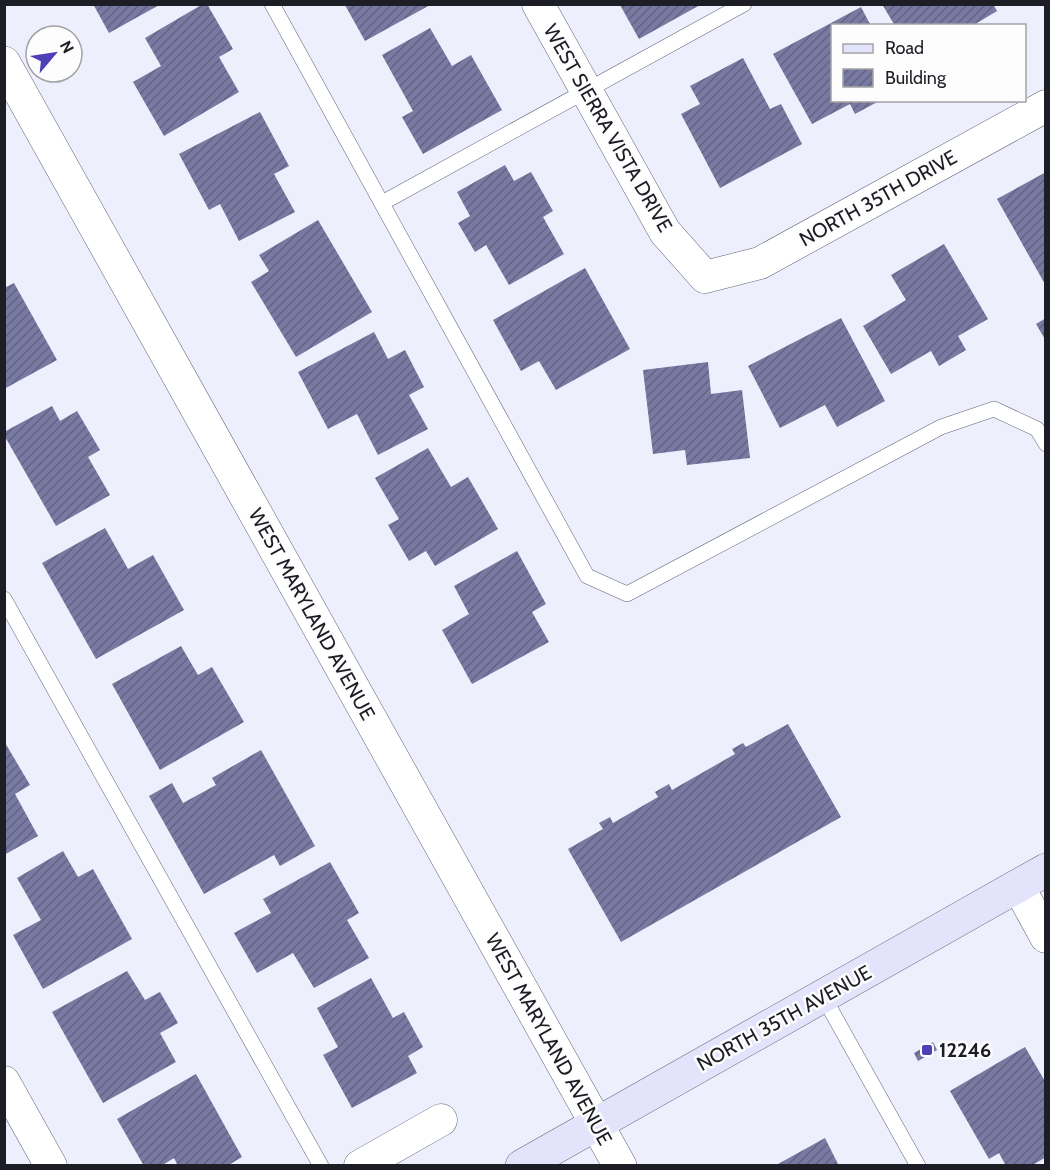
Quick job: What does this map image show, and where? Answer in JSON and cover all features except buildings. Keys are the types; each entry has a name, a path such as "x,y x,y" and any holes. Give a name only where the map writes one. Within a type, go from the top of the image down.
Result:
{"main road":[{"name":"NORTH 35TH AVENUE","path":"522,1166 1046,870"}],"street":[{"name":"WEST SIERRA VISTA DRIVE","path":"538,4 665,232 705,277"},
{"name":"WEST MARYLAND AVENUE","path":"4,63 620,1166"},
{"name":"NORTH 35TH DRIVE","path":"705,277 760,263 1046,106"},
{"path":"1017,886 1046,937"},
{"path":"4,1082 51,1166"},
{"path":"360,1166 441,1120"}],"lane":[{"path":"272,4 587,576 627,594 941,427 994,409 1037,429 1046,444"},
{"path":"382,203 744,4"},
{"path":"4,599 321,1166"},
{"path":"823,996 918,1166"}],"place":[{"name":"12246","path":"927,1050"}]}
